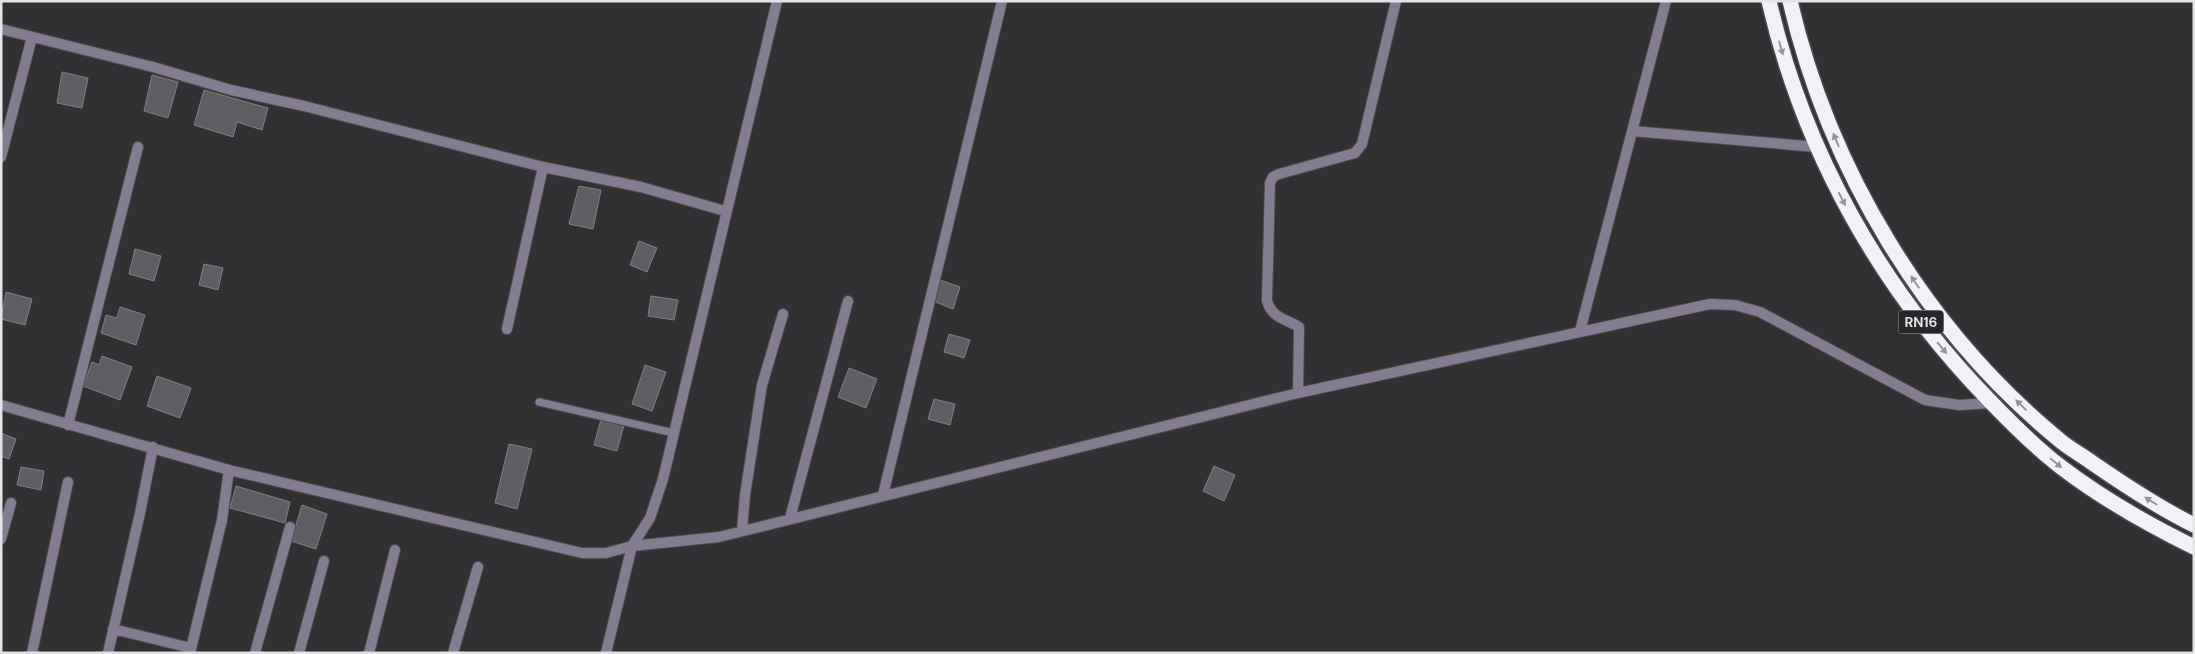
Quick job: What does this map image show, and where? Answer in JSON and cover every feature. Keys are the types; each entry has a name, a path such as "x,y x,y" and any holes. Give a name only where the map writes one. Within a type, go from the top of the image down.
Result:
{"highway":[{"name":"RN16","path":"1769,1 1792,83 1817,147 1864,239 1902,297 1945,352 1992,403 2036,446 2085,485 2149,525 2194,547"},
{"name":"RN16","path":"1790,1 1812,80 1851,173 1883,232 1940,316 1984,367 2058,439 2114,478 2194,525"}],"street":[{"path":"606,653 632,546 650,518 674,433 776,1"},
{"path":"883,495 1002,1"},
{"path":"1298,393 1299,327 1277,317 1269,309 1267,301 1270,183 1273,177 1279,174 1355,153 1362,144 1396,1"},
{"path":"1580,331 1666,1"},
{"path":"1,29 153,67 231,90 304,106 543,167 641,187 725,211"},
{"path":"1,157 32,38"},
{"path":"1632,131 1817,147"},
{"path":"68,425 138,146"},
{"path":"507,329 543,167"},
{"path":"790,518 848,301"},
{"path":"1,405 229,470 582,553 606,553 632,546 719,536 742,531 1298,393 1710,304 1735,305 1772,318 1925,400 1959,405 1992,403"},
{"path":"742,531 745,495 762,385 783,314"},
{"path":"108,653 153,447"},
{"path":"113,629 191,651 222,520 229,470"},
{"path":"32,653 68,482"},
{"path":"1,539 11,503"},
{"path":"255,653 290,527"},
{"path":"369,653 394,550"},
{"path":"300,653 324,561"},
{"path":"453,653 478,567"}],"lane":[{"path":"539,402 674,433"}],"building":[{"path":"62,72 88,78 82,108 57,103"},
{"path":"152,75 178,82 168,118 144,111"},
{"path":"204,90 268,108 262,130 237,122 233,137 194,125"},
{"path":"579,186 601,190 593,229 569,224"},
{"path":"639,241 657,248 647,272 630,265"},
{"path":"135,249 161,256 154,281 129,274"},
{"path":"204,264 223,268 218,290 199,285"},
{"path":"940,280 960,287 953,309 933,301"},
{"path":"6,292 32,299 25,325 1,319"},
{"path":"651,296 678,300 674,320 648,316"},
{"path":"120,307 145,315 136,345 101,333 106,315 117,318"},
{"path":"949,334 970,340 964,358 944,352"},
{"path":"102,356 132,367 120,400 83,386 92,362 99,365"},
{"path":"645,365 666,372 652,411 632,404"},
{"path":"849,368 877,379 866,408 838,397"},
{"path":"157,376 191,388 180,418 147,406"},
{"path":"934,399 955,404 950,425 928,419"},
{"path":"601,419 624,425 617,451 594,445"},
{"path":"1,433 16,439 9,459 1,456"},
{"path":"509,444 532,449 517,509 495,503"},
{"path":"1214,466 1235,475 1224,501 1203,491"},
{"path":"21,467 44,471 41,490 17,485"},
{"path":"236,486 290,502 285,523 230,508"},
{"path":"302,505 327,514 316,549 291,541"}]}
